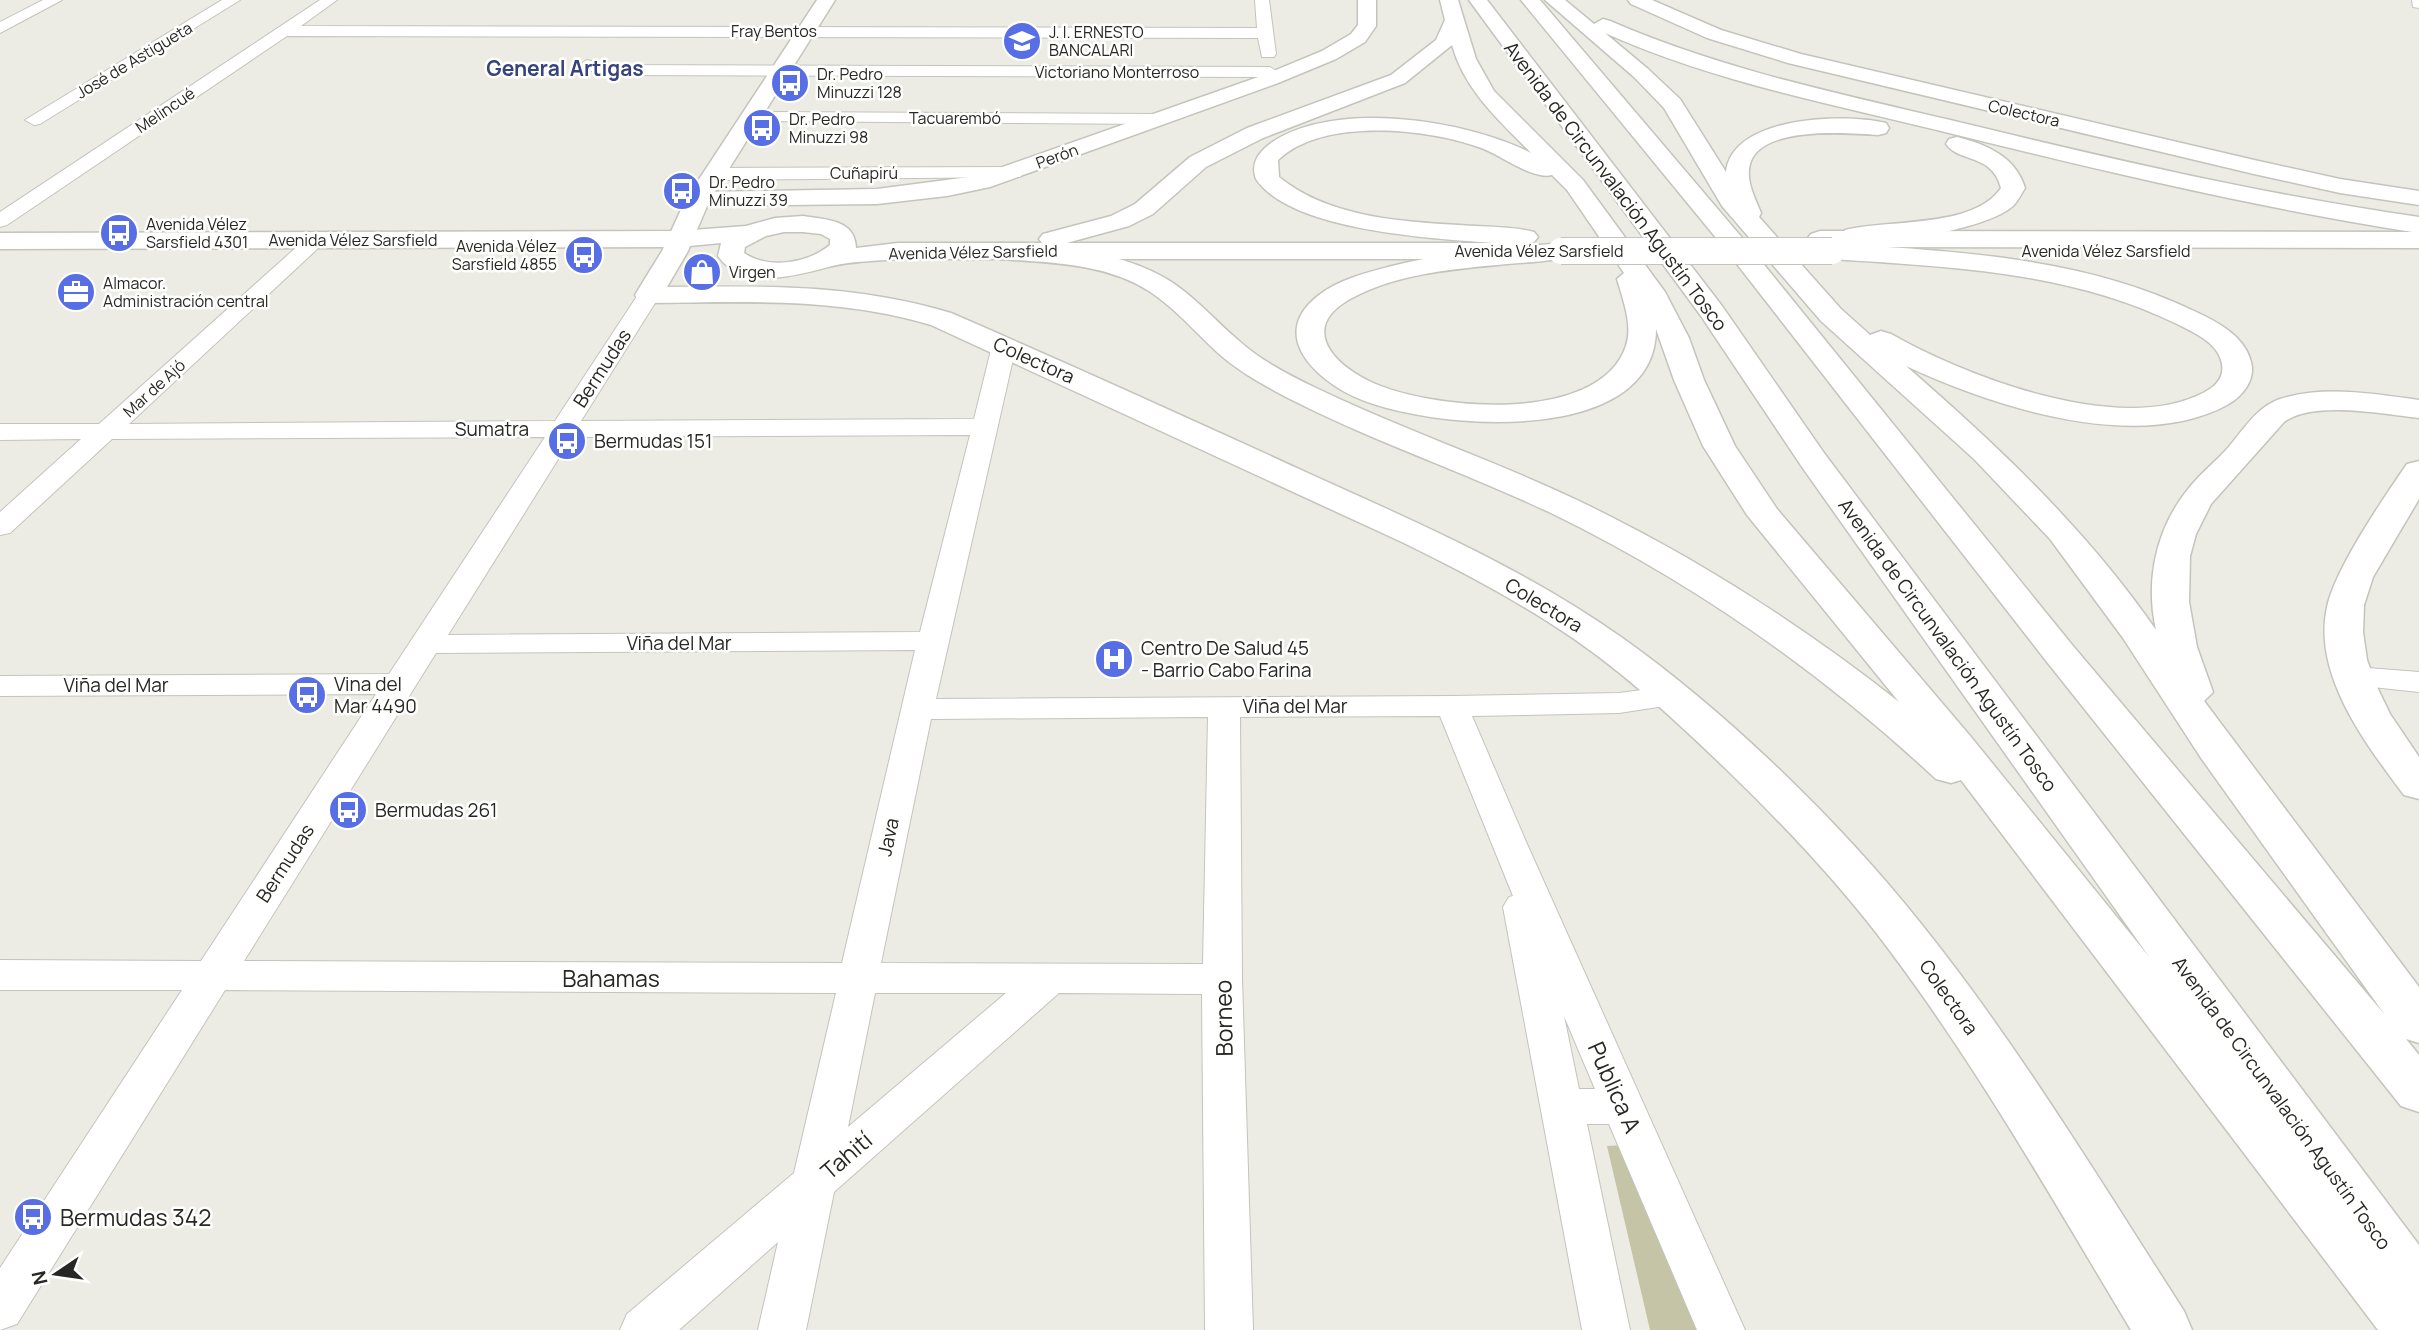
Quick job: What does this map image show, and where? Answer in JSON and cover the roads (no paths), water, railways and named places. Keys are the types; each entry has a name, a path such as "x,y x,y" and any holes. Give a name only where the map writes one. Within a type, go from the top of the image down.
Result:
{"main road":[{"name":"Bermudas","path":"649,295 698,200 826,0"},
{"name":"Perón","path":"698,200 880,197 955,188 1013,173 1329,55 1358,38 1370,17 1367,0"},
{"path":"1530,0 1743,255 2060,654 2419,1091"},
{"path":"1556,0 1639,41 1766,83 2202,188 2285,205 2419,225"},
{"path":"1556,0 1665,96 1683,119 1731,201 1839,324 1985,452 2062,532 2139,633 2216,749 2419,1024"},
{"name":"Colectora","path":"1637,0 1693,26 1795,59 2266,170 2371,192 2419,198"},
{"path":"1052,239 1120,221 1144,209 1198,162 1255,133 1398,79 1444,43 1461,7"},
{"path":"1461,7 1466,59 1485,94 1575,185 1619,245 1664,315 1706,418 1736,476 1811,573 1958,746 2063,878 2413,1330"},
{"name":"Avenida de Circunvalación Agustín Tosco","path":"1461,7 1712,312 1813,460 2419,1291"},
{"path":"1394,125 1452,132 1507,150 1544,171 1579,201 1619,245 1640,310 1640,348 1632,364 1606,389 1562,406 1501,414 1420,408 1381,396 1340,377 1323,365 1310,344 1308,333 1317,312 1328,302 1357,286 1423,268 1558,245 1426,229 1334,213 1302,202 1277,189 1269,181 1264,166 1267,158 1281,146 1328,130 1394,125"},
{"path":"1824,126 1857,126 1932,137 1963,146 1992,159 2009,174 2012,181 2011,195 2006,201 1972,217 1826,245 2003,266 2087,282 2138,296 2185,316 2220,338 2232,351 2237,362 2235,383 2227,392 2202,405 2185,410 2142,414 2072,410 1998,394 1932,368 1880,340 1840,311 1768,245 1743,203 1736,175 1747,148 1761,138 1782,131 1824,126"},
{"name":"Avenida Vélez Sarsfield","path":"0,248 677,245 774,226 803,224 879,238 1558,245"},
{"path":"828,259 843,248 843,236 837,231"},
{"path":"731,256 733,244 748,233"},
{"name":"Avenida Vélez Sarsfield","path":"0,241 677,245 731,256 757,268 794,268 828,259 898,251 2419,240"},
{"name":"Avenida Vélez Sarsfield","path":"1826,245 2419,251"},
{"path":"1001,250 1088,261 1126,271 1156,284 1199,317 1237,355 1262,371 1369,424 1504,479 1575,512 1704,582 1823,661 1882,708 1958,775 2063,878"},
{"path":"786,295 794,268"},
{"name":"Colectora","path":"649,295 849,297 897,305 941,319 1473,564 1549,606 1602,640 1673,696 1771,788 1842,861 1925,963 2004,1076 2163,1330"},
{"path":"2216,749 2186,674 2171,616 2171,560 2190,511 2277,412 2322,402 2359,402 2419,409"},
{"path":"2419,471 2347,595 2342,615 2344,645 2368,713 2419,785"}],"street":[{"path":"0,28 55,0"},
{"name":"José de Astigueta","path":"34,120 233,0"},
{"name":"Melincué","path":"0,221 330,0"},
{"path":"1262,0 1270,75"},
{"name":"Fray Bentos","path":"283,32 1266,33"},
{"name":"Victoriano Monterroso","path":"587,65 607,70 1270,75"},
{"name":"Tacuarembó","path":"751,117 1158,119"},
{"name":"Cuñapirú","path":"715,174 1013,173"},
{"name":"Mar de Ajó","path":"0,527 306,248"},
{"name":"Bermudas","path":"0,1308 649,295"},
{"name":"Java","path":"782,1330 916,709 1004,346"},
{"name":"Sumatra","path":"0,432 984,426"},
{"name":"Viña del Mar","path":"425,644 933,641"},
{"path":"2355,677 2419,682"},
{"name":"Viña del Mar","path":"0,685 400,684"},
{"name":"Viña del Mar","path":"916,709 1452,706 1619,703 1673,696"},
{"name":"Borneo","path":"1224,706 1222,979 1229,1330"},
{"name":"Publica A","path":"1452,706 1509,844 1721,1330"},
{"name":"Publica A","path":"1509,844 1606,1330"},
{"name":"Bahamas","path":"0,975 857,980 1222,979"},
{"name":"Tahití","path":"643,1330 1049,979"},
{"path":"1562,1107 1623,1106"}],"place":[{"name":"J. I. ERNESTO BANCALARI","path":"1022,41"},
{"name":"Dr. Pedro Minuzzi 128","path":"790,83"},
{"name":"Dr. Pedro Minuzzi 98","path":"762,128"},
{"name":"Dr. Pedro Minuzzi 39","path":"682,191"},
{"name":"Avenida Vélez Sarsfield 4301","path":"119,233"},
{"name":"Avenida Vélez Sarsfield 4855","path":"584,255"},
{"name":"Virgen","path":"702,272"},
{"name":"Almacor. Administración central","path":"76,292"},
{"name":"Bermudas 151","path":"567,441"},
{"name":"Centro De Salud 45 - Barrio Cabo Farina","path":"1114,659"},
{"name":"Vina del Mar 4490","path":"307,695"},
{"name":"Bermudas 261","path":"348,810"},
{"name":"Bermudas 342","path":"33,1217"}],"district":[{"name":"General Artigas","path":"565,68"}]}
